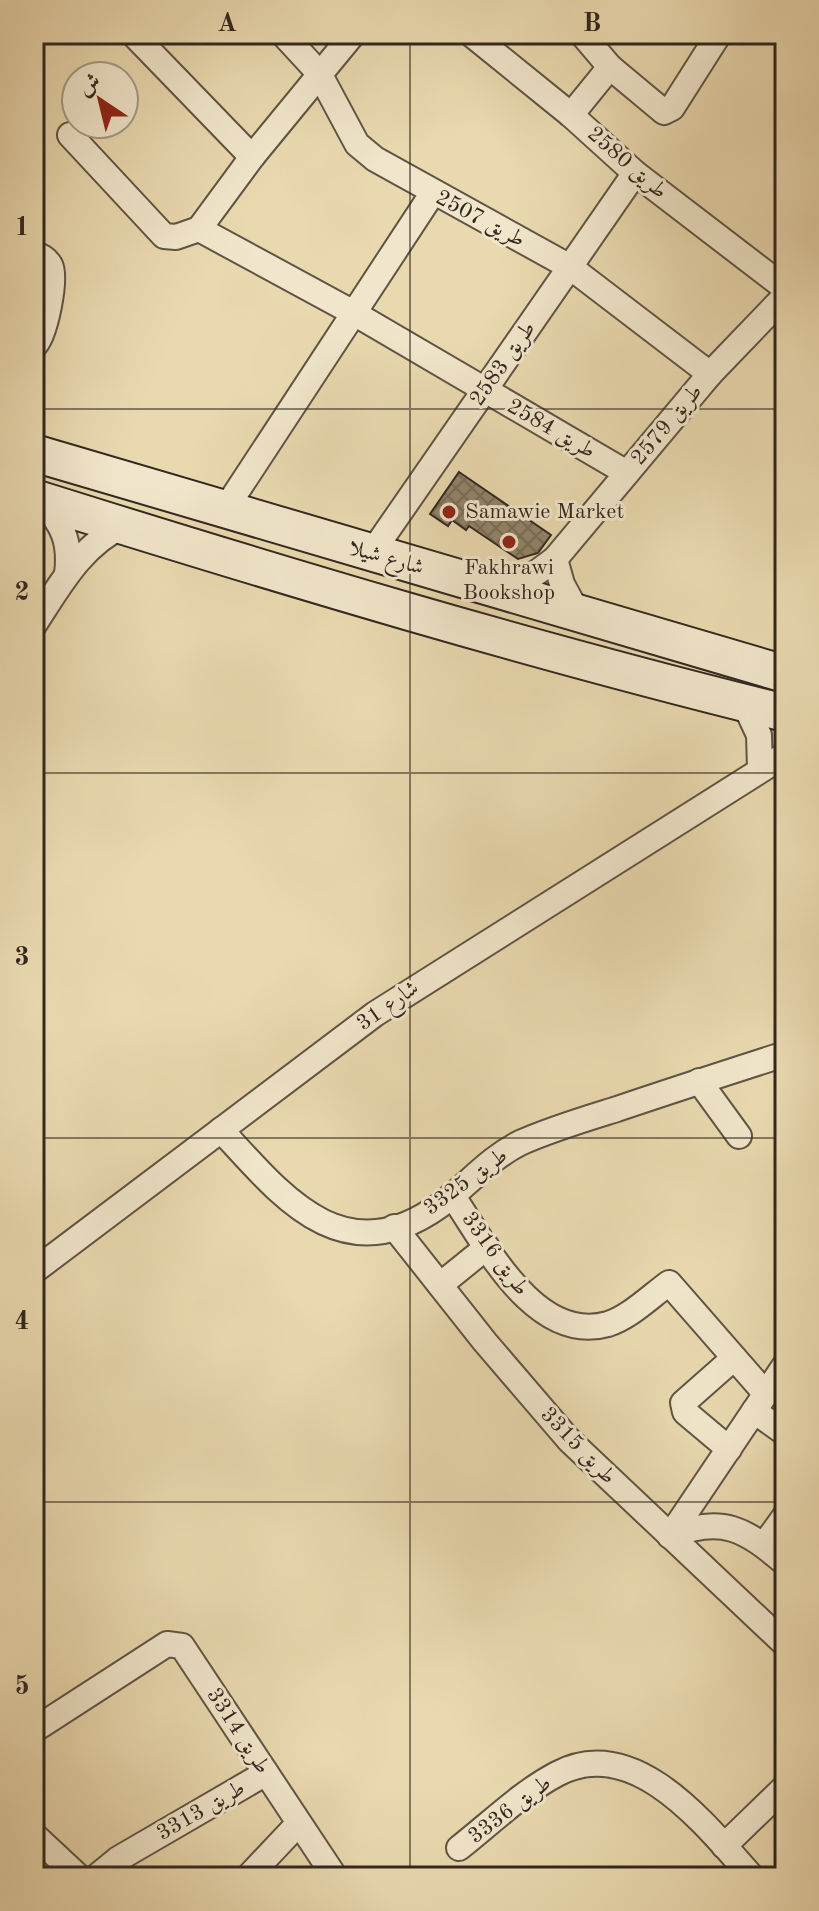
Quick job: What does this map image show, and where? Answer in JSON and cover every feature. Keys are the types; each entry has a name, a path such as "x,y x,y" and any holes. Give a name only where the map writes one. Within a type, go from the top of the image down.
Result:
{"main road":[{"name":"شارع شيلا","path":"34,453 785,674"},
{"name":"شارع شيلا","path":"37,499 126,524 236,563 785,713"}],"street":[{"path":"133,34 252,157"},
{"name":"طريق 2507","path":"283,34 319,73 357,144 432,194 570,267 710,374"},
{"path":"75,140 164,236 176,237 199,229 252,157 353,34"},
{"name":"طريق 2580","path":"471,34 571,115 635,173 785,288"},
{"path":"582,34 610,67 664,112 672,108 719,34"},
{"path":"571,115 610,67"},
{"name":"طريق 2583","path":"371,554 635,173"},
{"path":"224,511 432,194"},
{"name":"طريق 2584","path":"199,229 352,312 627,473"},
{"path":"34,254 46,260 53,272 44,334 34,346"},
{"name":"طريق 2579","path":"494,588 528,579 555,559 710,374 785,296"},
{"path":"37,499 66,535 70,554 67,574"},
{"path":"34,625 67,574 93,544 126,524"},
{"path":"555,559 562,584 577,612"},
{"path":"744,703 759,735 760,768"},
{"name":"شارع 31","path":"34,1271 375,1014 785,755"},
{"name":"طريق 3325","path":"221,1130 287,1201 312,1219 340,1229 371,1231 394,1227 437,1207 474,1174 517,1145 785,1054"},
{"path":"699,1081 739,1136"},
{"name":"طريق 3316","path":"452,1195 521,1293 551,1316 579,1324 607,1324 624,1317 669,1283 734,1358"},
{"name":"طريق 3315","path":"394,1227 569,1440 785,1644"},
{"path":"440,1285 487,1247"},
{"path":"729,1449 685,1412 683,1403 734,1358 760,1402 785,1433"},
{"path":"670,1536 785,1365"},
{"path":"764,1545 785,1516"},
{"path":"670,1536 692,1527 718,1525 743,1531 785,1563"},
{"name":"طريق 3314","path":"34,1730 174,1642 188,1653 335,1877"},
{"name":"طريق 3336","path":"459,1848 560,1772 589,1765 618,1766 646,1776 724,1846 752,1877"},
{"name":"طريق 3313","path":"96,1877 118,1859 266,1773"},
{"path":"724,1846 785,1787"},
{"path":"248,1877 298,1824"},
{"path":"34,1835 79,1877"}],"building":[{"path":"459,472 551,535 538,553 518,559 469,526 466,530 452,520 448,526 430,514"}],"place":[{"name":"Samawie Market","path":"449,512"},
{"name":"Fakhrawi Bookshop","path":"509,542"}]}
